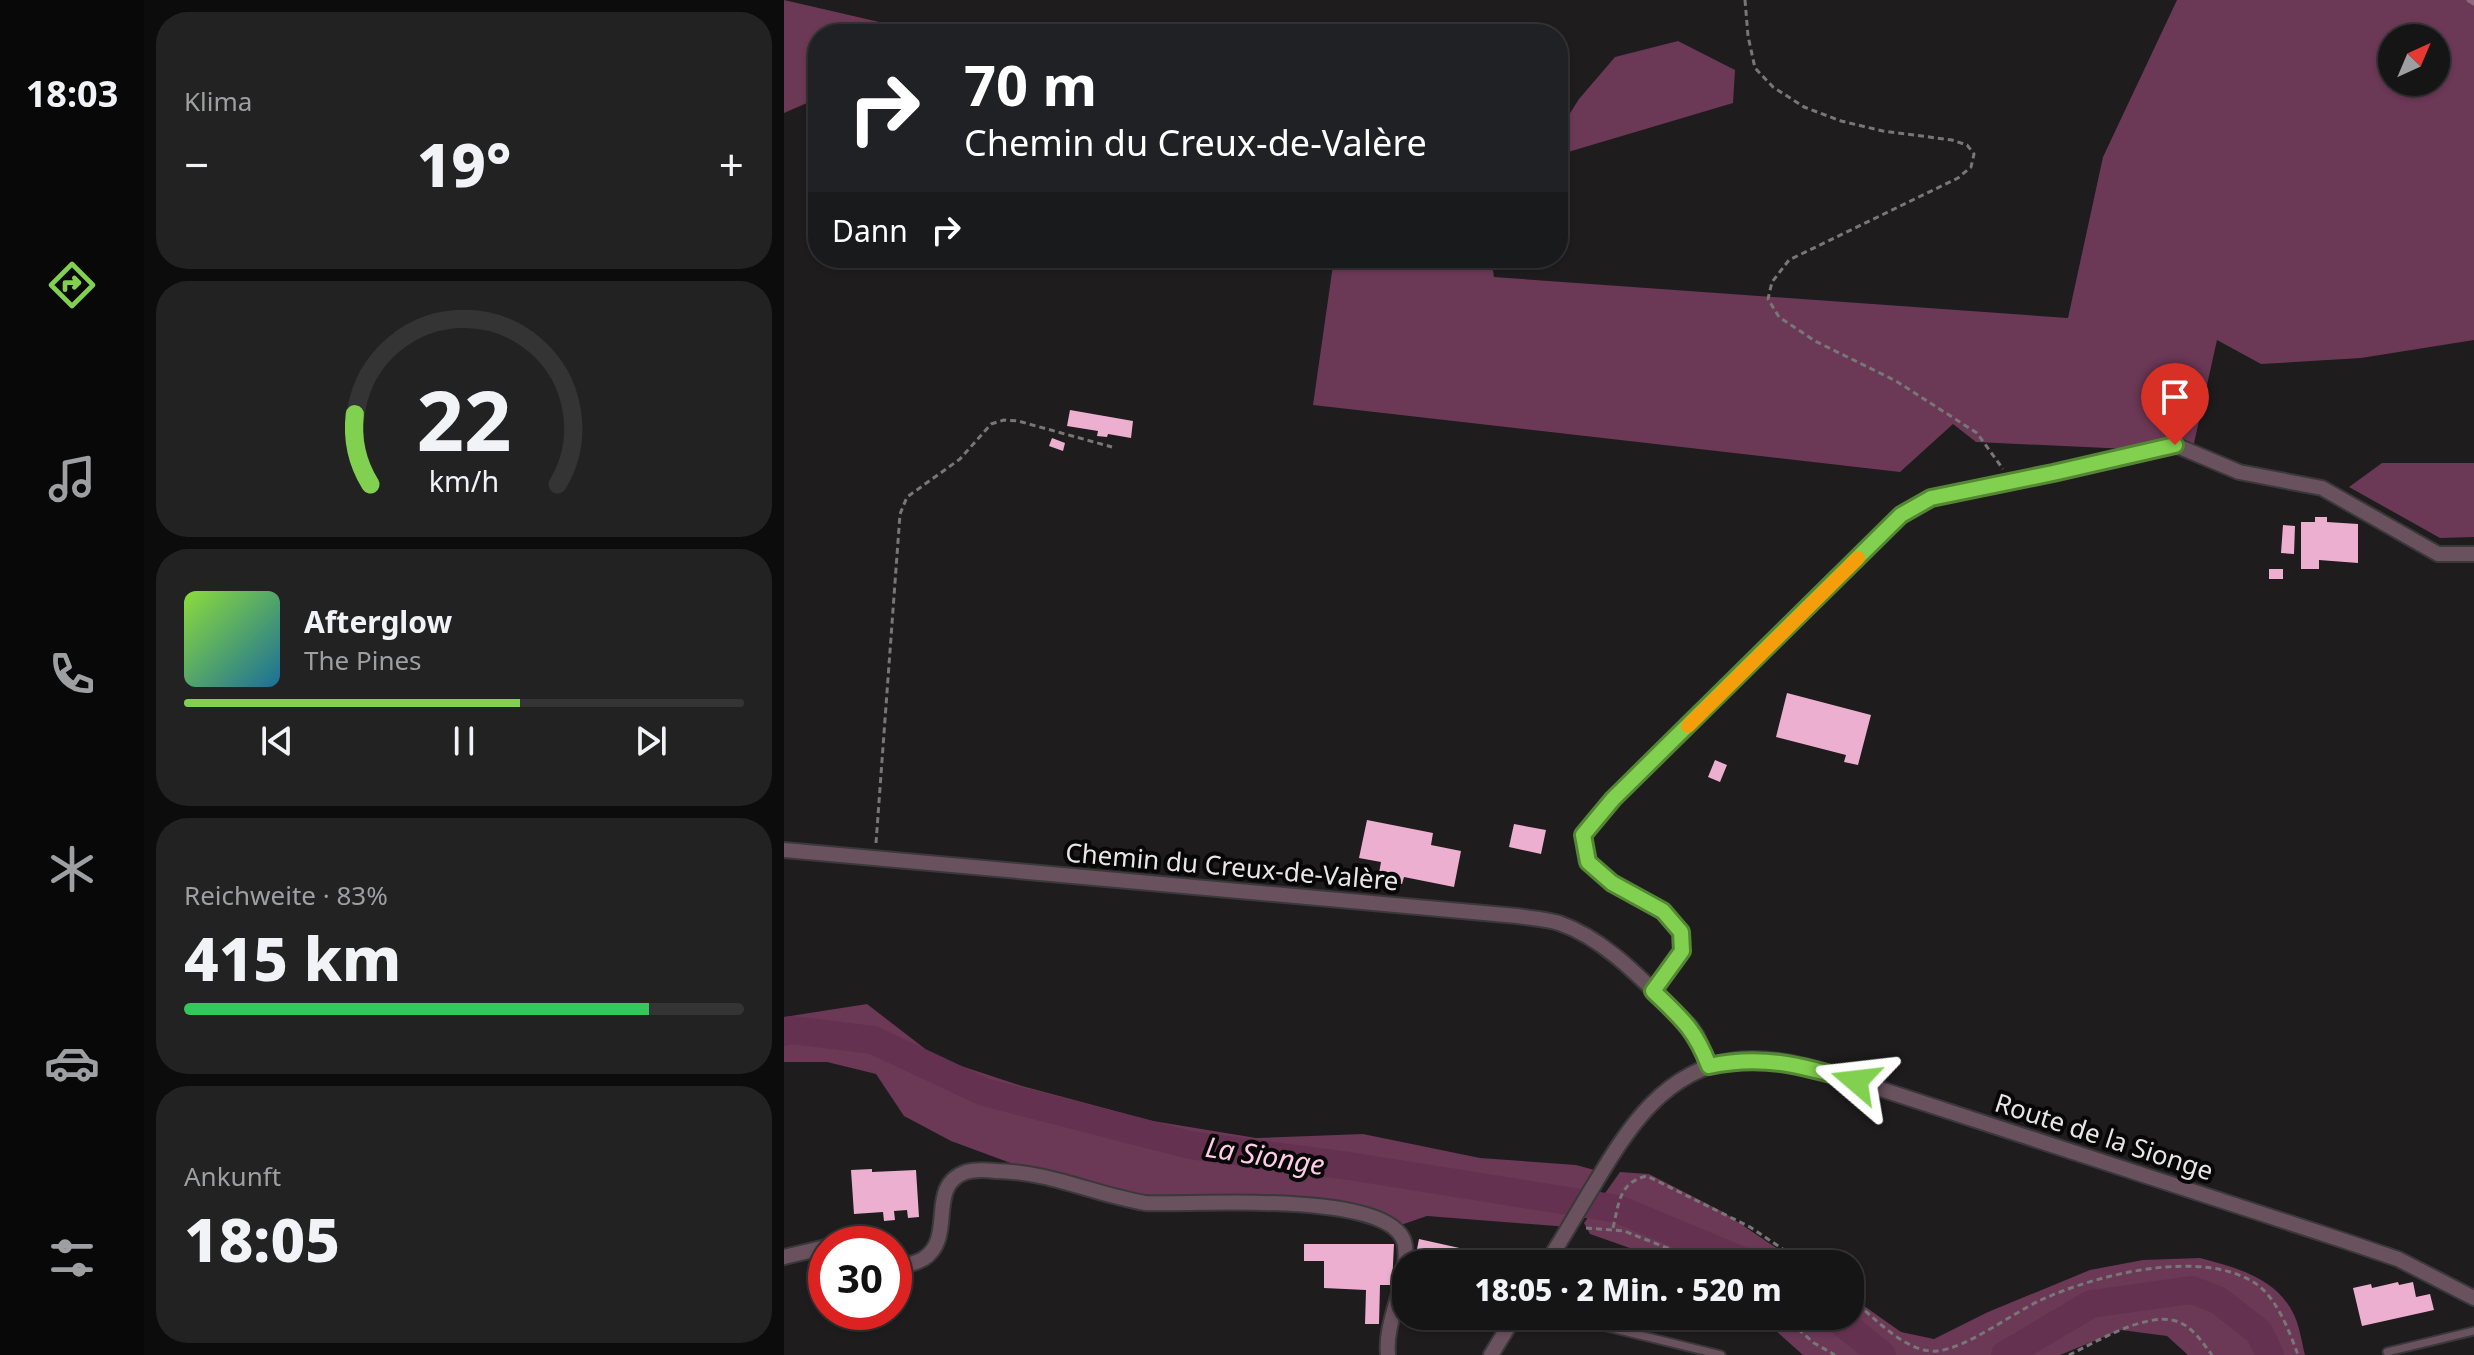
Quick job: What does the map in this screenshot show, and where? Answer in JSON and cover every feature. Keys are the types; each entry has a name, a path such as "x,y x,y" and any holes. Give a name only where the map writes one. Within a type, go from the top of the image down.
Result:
{"street":[{"path":"1653,991 1682,951 1681,932 1663,911 1612,883 1588,862 1583,835 1613,799 1901,515 1931,498 2175,445 2239,472 2322,488 2438,554 2474,554"},
{"name":"Chemin du Creux-de-Valère","path":"784,850 1558,922 1588,937 1690,1026 1709,1066"},
{"name":"Route de la Sionge","path":"1555,1250 1635,1120 1650,1103 1687,1075 1709,1066 1737,1060 1762,1060 1815,1069 1856,1081 2385,1254 2474,1298"},
{"path":"912,1263 932,1252 941,1236 945,1191 956,1177 976,1171 1032,1172 1145,1203 1303,1204 1360,1212 1377,1216 1391,1224 1399,1232 1405,1246 1404,1269 1389,1336 1388,1355"},
{"path":"784,1257 808,1251"},
{"path":"1491,1355 1506,1330"}],"lane":[{"path":"1619,1330 1721,1355"},
{"path":"2387,1352 2474,1331"}],"path":[{"path":"1745,0 1755,68 1773,87 1804,107 1841,121 1883,131 1952,140 1967,145 1974,154 1971,167 1958,178 1789,260 1772,282 1768,299 1779,317 1815,341 1896,381 1977,433 2014,481"},
{"path":"875,859 900,514 907,497 960,459 991,424 1004,420 1112,447"},
{"path":"1613,1228 1623,1190 1633,1179 1647,1176 1750,1227 1784,1250"},
{"path":"1569,1227 1613,1228 1671,1250"},
{"path":"1864,1310 1910,1345 1934,1352 1957,1346 2042,1299 2106,1276 2163,1267 2204,1268 2242,1277 2261,1288 2277,1310 2298,1355"},
{"path":"2069,1355 2121,1330 2158,1320 2177,1321 2195,1332 2212,1355"},
{"path":"1799,1330 1835,1355"}],"shaded area":[{"path":"784,0 888,24 808,24 808,103 784,113"},
{"path":"2177,0 2474,0 2474,340 2361,358 2261,364 2217,340 2192,452 1976,442 1953,424 1900,472 1313,405 1333,268 1493,268 1494,277 2068,318 2103,157"},
{"path":"1678,41 1735,70 1733,103 1568,152 1568,116 1615,57"},
{"path":"2382,463 2474,463 2474,537 2440,538 2349,487"},
{"path":"867,1004 937,1058 1022,1086 1153,1121 1256,1138 1363,1134 1480,1158 1576,1165 1602,1172 1569,1227 1427,1216 1395,1227 1360,1212 1164,1204 1043,1175 951,1141 904,1116 876,1074 827,1062 784,1062 784,1017"},
{"path":"1620,1172 1649,1174 1723,1212 1779,1250 1635,1250 1590,1234 1584,1223"},
{"path":"2200,1258 2228,1266 2267,1284 2288,1304 2295,1317 2305,1355 2188,1355 2167,1336 2121,1330 2060,1355 1803,1355 1775,1330 1864,1330 1864,1306 1901,1332 1934,1339 1988,1312 2090,1270 2143,1260"}],"building":[{"path":"1070,410 1133,421 1131,438 1108,434 1107,437 1097,436 1098,431 1067,426"},
{"path":"1052,438 1065,443 1063,451 1049,446"},
{"path":"2315,517 2327,517 2327,522 2358,524 2358,563 2319,560 2319,569 2301,569 2301,522 2315,522"},
{"path":"2283,525 2295,526 2294,554 2281,553"},
{"path":"2269,569 2283,569 2283,579 2269,579"},
{"path":"1787,693 1871,715 1858,765 1844,762 1846,755 1776,737"},
{"path":"1715,760 1727,765 1720,782 1708,777"},
{"path":"1367,820 1433,833 1431,845 1461,851 1454,887 1404,877 1402,884 1378,879 1381,862 1359,858"},
{"path":"1514,824 1546,830 1541,854 1509,847"},
{"path":"872,1169 872,1172 916,1170 919,1217 908,1218 907,1210 894,1211 895,1220 884,1221 883,1212 854,1214 851,1170"},
{"path":"1419,1239 1464,1249 1464,1250 1417,1250"},
{"path":"1304,1244 1394,1244 1392,1285 1380,1285 1379,1324 1365,1324 1366,1290 1324,1288 1324,1261 1304,1261"},
{"path":"2398,1282 2399,1285 2413,1282 2416,1297 2430,1294 2434,1310 2362,1326 2353,1288 2371,1284 2372,1288"}],"waterway":[{"path":"2469,0 2474,3"},
{"name":"La Sionge","path":"784,1032 792,1030 873,1040 984,1092 1190,1145 1349,1166 1618,1209 1716,1250"},
{"name":"La Sionge","path":"2005,1355 2091,1304 2192,1290 2218,1300 2259,1332 2270,1355"},
{"name":"La Sionge","path":"1851,1330 1882,1355"}],"slow traffic":[{"path":"1688,726 1858,558"}],"route":[{"path":"1856,1081 1815,1069 1762,1060 1737,1060 1709,1066 1690,1026 1653,991 1682,951 1681,932 1663,911 1612,883 1588,862 1583,835 1613,799 1901,515 1931,498 2175,445"}]}
